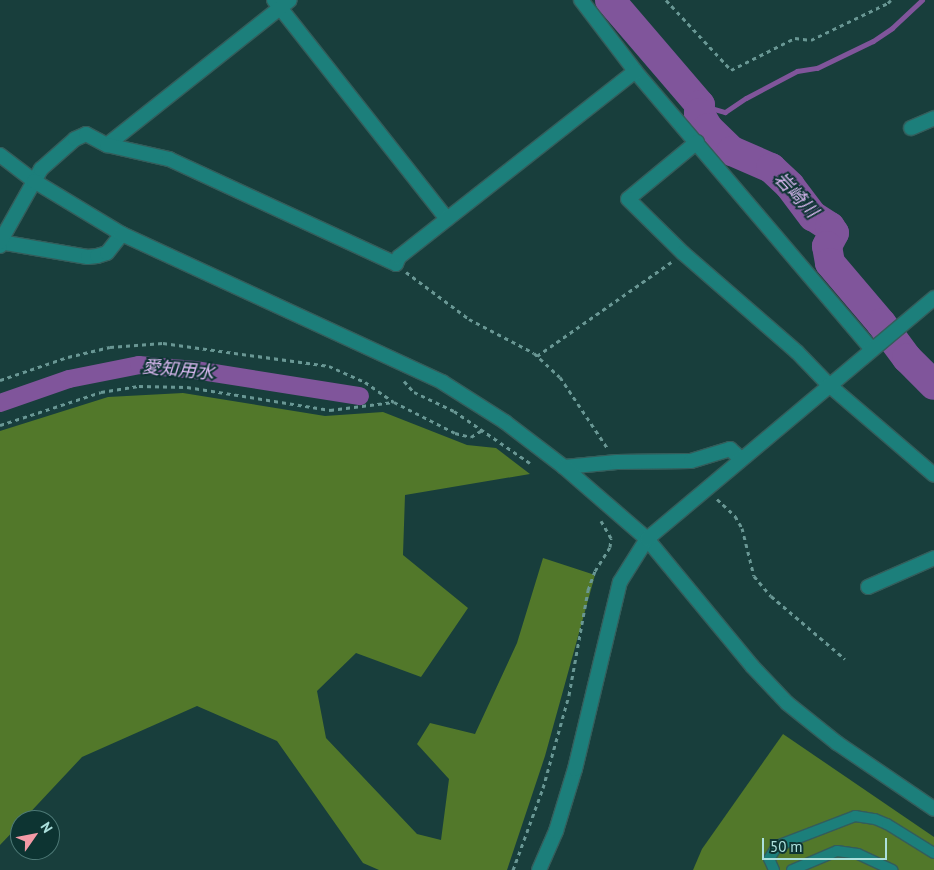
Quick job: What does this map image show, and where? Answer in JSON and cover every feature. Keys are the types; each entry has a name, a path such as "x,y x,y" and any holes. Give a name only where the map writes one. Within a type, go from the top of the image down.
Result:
{"street":[{"path":"581,0 635,71 874,347"},
{"path":"107,145 281,3 447,219"},
{"path":"0,246 0,242 41,169 75,139 86,134 107,145 169,159 396,264 399,257 635,71"},
{"path":"911,128 934,118"},
{"path":"697,142 628,199 683,253 797,352 829,385 934,476"},
{"path":"0,155 34,181 122,234 442,382 505,422 564,467 647,539 752,666 787,703 837,743 934,809"},
{"path":"0,242 97,256 106,253 122,234"},
{"path":"540,870 556,831 576,769 620,582 647,539 934,298"},
{"path":"564,467 617,462 691,461 730,449 741,459"},
{"path":"868,586 934,558"}],"lane":[{"path":"774,870 769,859 777,846 855,816 875,819 887,824 934,854"},
{"path":"792,870 837,852 847,852 882,864 893,870"}],"path":[{"path":"666,0 731,70 795,38 811,40 891,0"},
{"path":"537,356 683,253"},
{"path":"396,264 469,319 537,356 560,377 617,462"},
{"path":"0,380 68,357 110,347 163,343 329,366 365,382 394,402 455,433 471,437 482,430"},
{"path":"408,367 403,381 414,392 454,411 534,465"},
{"path":"0,425 101,392 139,386 187,387 330,410 394,402"},
{"path":"708,488 735,516 742,528 754,576 765,590 846,659"},
{"path":"513,870 543,788 569,695 588,590 595,571 610,547 611,538 603,522 596,516"}],"green space":[{"path":"183,393 325,416 383,412 467,445 496,448 530,474 405,495 403,555 468,608 421,677 356,653 317,691 326,738 417,834 441,840 449,779 417,744 430,723 475,734 517,643 543,558 595,575 545,756 507,870 379,870 363,863 277,741 197,706 82,757 32,810 10,810 10,834 0,845 0,431 108,397"},
{"path":"783,734 934,837 934,870 693,870 702,849"}],"waterway":[{"name":"岩崎川","path":"610,0 700,105 699,113 708,128 732,151 771,168 790,186 813,216 830,227 834,233 827,246 830,263 881,323 907,358 934,385"},
{"path":"700,105 725,112 746,98 797,71 817,68 873,41 892,28 922,0"},
{"name":"愛知用水","path":"0,403 69,379 139,365 195,370 360,396"}]}
